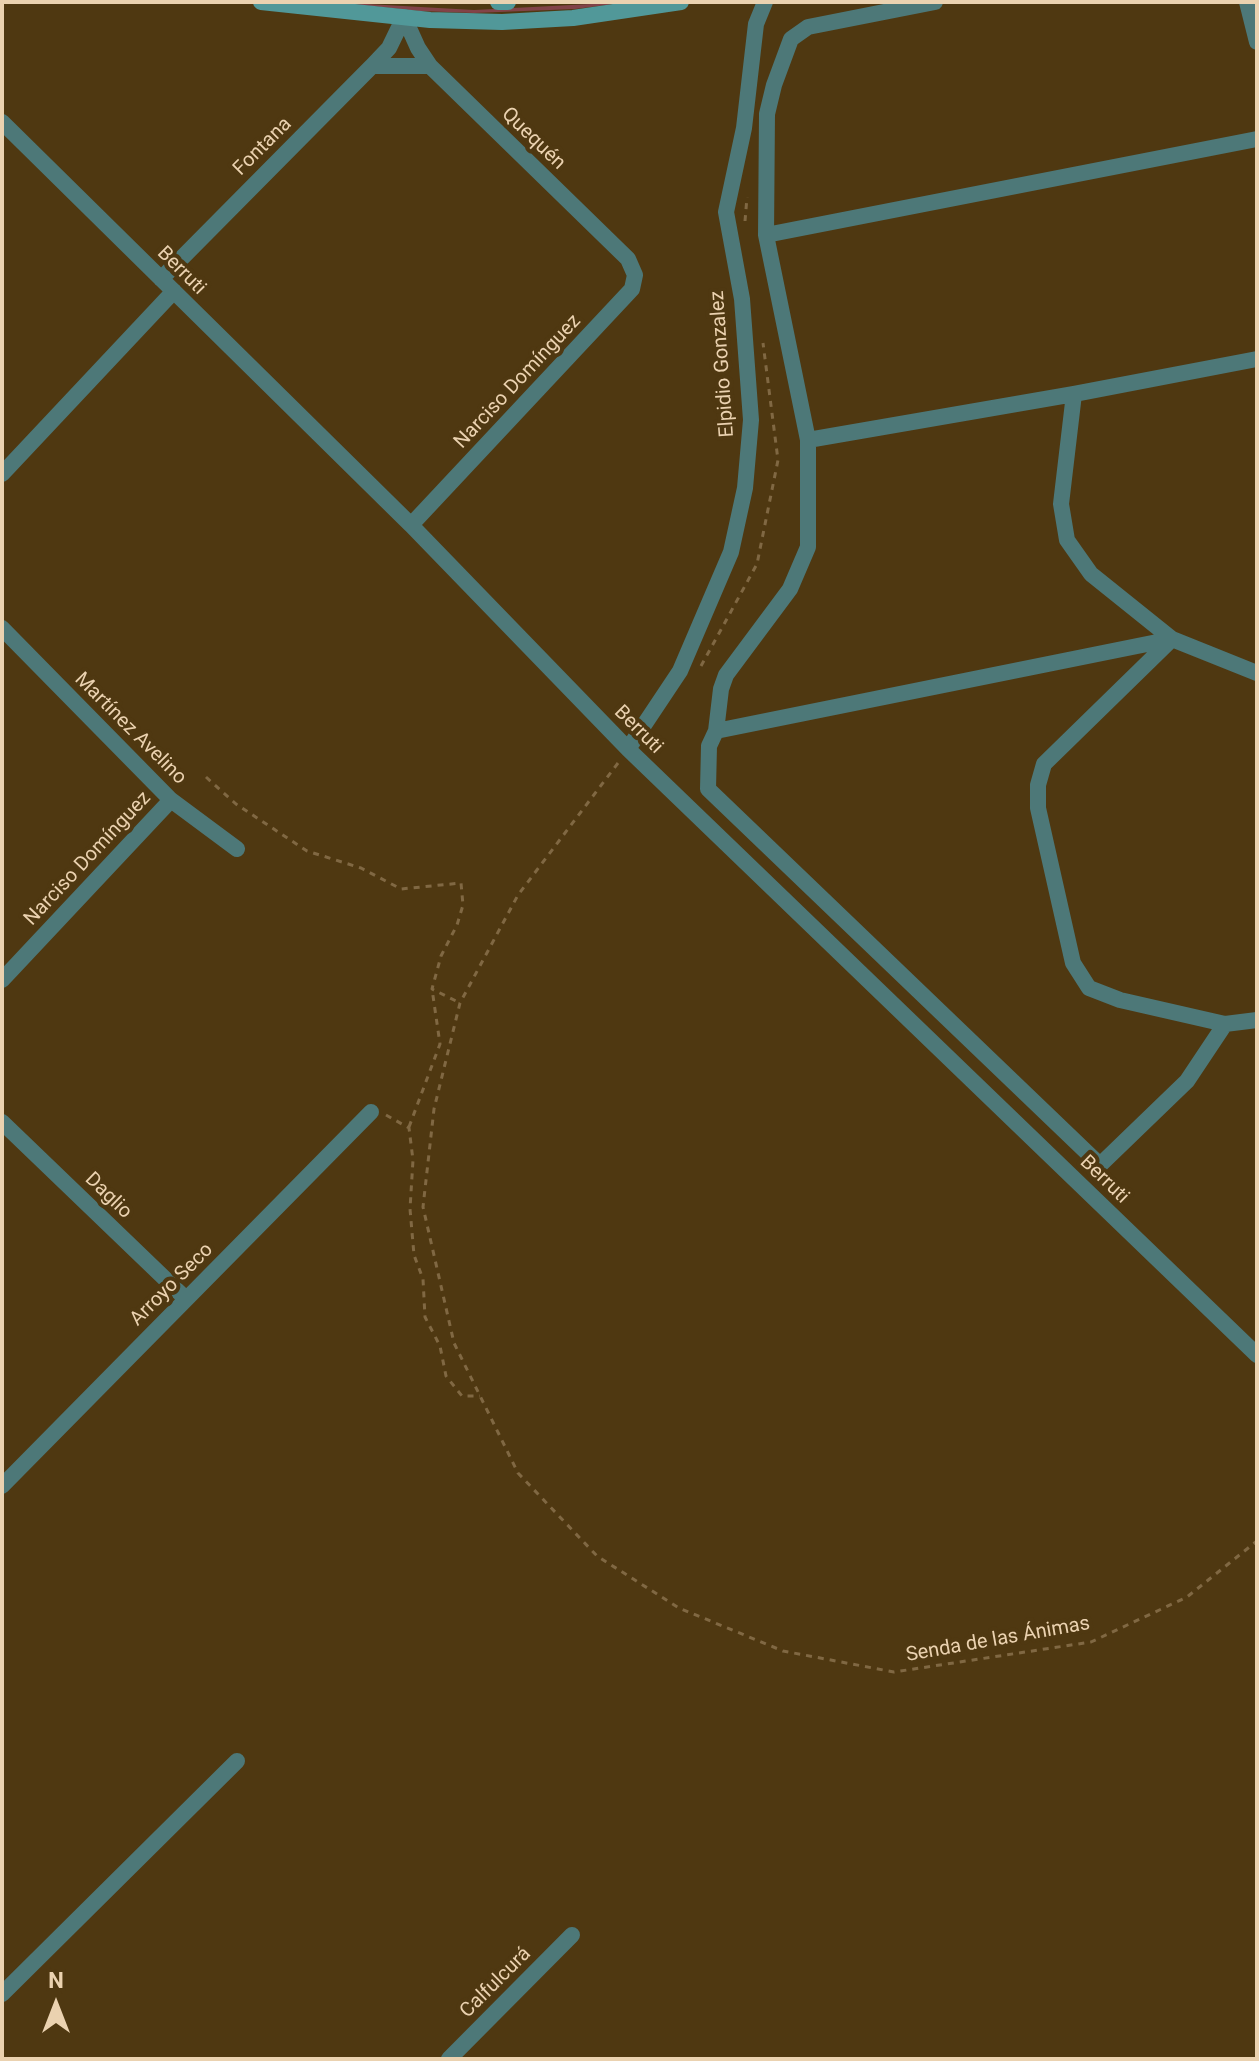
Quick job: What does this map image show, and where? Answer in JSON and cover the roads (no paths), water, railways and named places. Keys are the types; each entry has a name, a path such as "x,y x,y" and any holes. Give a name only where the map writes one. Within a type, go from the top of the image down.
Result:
{"main road":[{"path":"261,2 467,21 540,20 681,2"},
{"path":"498,2 508,2"}],"street":[{"name":"Elpidio Gonzalez","path":"628,749 680,671 731,552 745,488 751,420 742,299 726,212 744,128 756,24 765,2"},
{"path":"935,2 808,27 791,39 774,85 767,114 766,235 808,440 808,547 790,589 726,675 721,689 716,731 709,746 708,789 1100,1165 1187,1081 1225,1024"},
{"path":"1247,2 1257,42"},
{"name":"Fontana","path":"161,279 389,48 404,17"},
{"name":"Quequén","path":"404,17 414,41 430,66 628,259"},
{"path":"372,66 430,66"},
{"name":"Berruti","path":"2,122 411,525 628,749 1257,1355"},
{"path":"766,235 1257,139"},
{"name":"Narciso Domínguez","path":"411,525 632,289 635,275 628,259"},
{"path":"2,474 174,291"},
{"path":"808,440 1257,359"},
{"path":"1074,394 1061,504 1067,540 1091,574 1172,639 1257,673"},
{"name":"Martínez Avelino","path":"2,628 171,800 237,849"},
{"path":"716,731 1172,639"},
{"path":"1172,639 1044,764 1038,785 1038,808 1073,963 1089,988 1120,1000 1225,1024 1257,1020"},
{"name":"Narciso Domínguez","path":"2,980 171,800"},
{"name":"Arroyo Seco","path":"2,1486 371,1112"},
{"name":"Daglio","path":"2,1122 186,1299"},
{"path":"2,1994 237,1761"},
{"name":"Calfulcurá","path":"449,2059 572,1935"}]}
